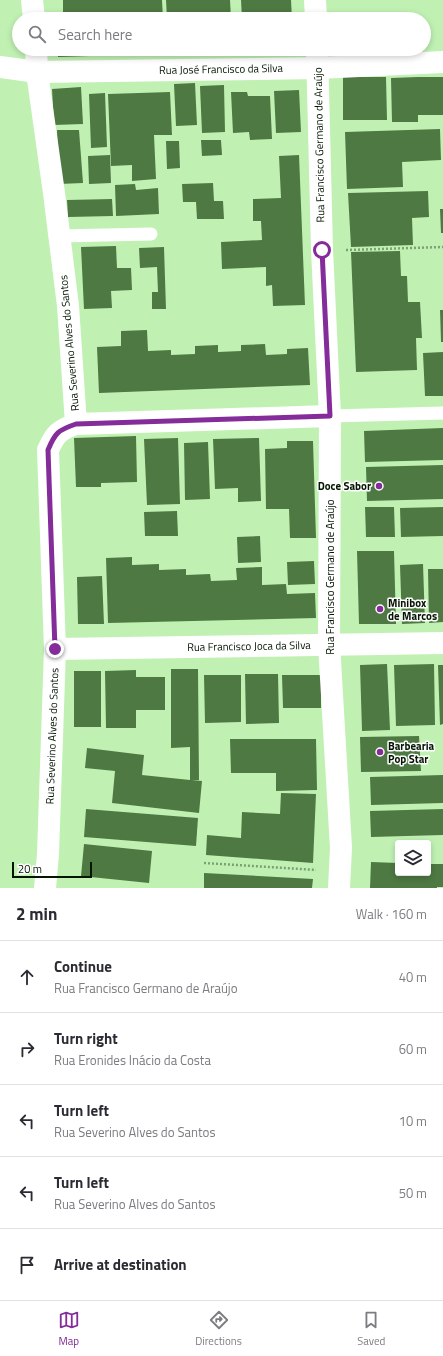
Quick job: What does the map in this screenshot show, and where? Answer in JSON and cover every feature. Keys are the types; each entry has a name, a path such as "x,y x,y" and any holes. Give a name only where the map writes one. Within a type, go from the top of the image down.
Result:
{"street":[{"path":"32,0 33,12"},
{"path":"315,0 316,12"},
{"name":"Rua Severino Alves do Santos","path":"36,56 37,72 68,306 76,424 64,428 54,436 48,450 55,649 48,854 45,888"},
{"name":"Rua José Francisco da Silva","path":"0,67 37,72 317,58 443,62"},
{"name":"Rua Francisco Germano de Araújo","path":"317,58 322,250 330,416 329,644 341,848 339,880"},
{"path":"76,424 330,416"},
{"name":"Rua Francisco Joca da Silva","path":"55,649 443,643"}],"lane":[{"path":"58,236 151,234"},
{"path":"330,416 443,413"}],"path":[{"path":"322,250 443,247"},
{"path":"204,862 339,880"}],"building":[{"path":"63,0 162,0 163,12 63,12"},
{"path":"166,0 230,0 231,12 167,12"},
{"path":"241,0 291,0 292,12 242,12"},
{"path":"58,56 90,56 58,57"},
{"path":"343,77 386,77 387,120 343,120"},
{"path":"443,77 443,115 418,115 418,122 392,122 391,78"},
{"path":"195,83 197,125 176,126 174,84"},
{"path":"224,85 225,132 202,133 200,86"},
{"path":"81,87 83,124 54,125 52,89"},
{"path":"299,90 301,132 276,133 274,91"},
{"path":"170,92 172,135 154,135 156,179 132,181 132,165 111,166 108,94"},
{"path":"231,92 247,92 248,96 270,96 272,139 250,140 249,132 233,133"},
{"path":"105,93 107,147 91,148 89,94"},
{"path":"440,129 441,160 402,162 403,187 347,189 345,132"},
{"path":"57,130 79,130 83,183 59,184"},
{"path":"201,140 221,140 222,155 202,156"},
{"path":"166,141 179,141 180,168 167,169"},
{"path":"110,155 111,183 89,184 88,156"},
{"path":"299,155 305,305 273,306 272,285 266,286 266,267 222,269 221,242 262,240 261,221 253,221 253,199 281,198 279,156"},
{"path":"213,183 214,201 223,201 224,219 197,219 196,202 183,202 182,184"},
{"path":"135,184 136,190 158,188 159,214 116,216 115,185"},
{"path":"428,191 429,217 412,218 413,245 351,247 348,193"},
{"path":"112,199 113,216 68,217 67,200"},
{"path":"440,209 443,209 443,233 441,233"},
{"path":"116,246 117,268 131,268 132,290 111,291 112,308 84,309 81,247"},
{"path":"164,247 166,309 152,309 152,292 158,292 157,267 140,268 139,248"},
{"path":"400,251 401,276 407,276 408,302 420,302 422,338 416,338 417,370 356,372 351,252"},
{"path":"440,310 443,310 443,342 441,342"},
{"path":"147,330 148,351 171,350 171,355 195,354 195,346 218,345 218,352 241,351 241,345 265,344 266,355 287,354 287,349 308,348 310,385 99,393 97,347 121,346 121,331"},
{"path":"443,352 443,396 425,396 423,353"},
{"path":"443,428 443,460 365,462 364,431"},
{"path":"136,436 137,482 101,483 101,487 76,487 74,438"},
{"path":"178,438 180,504 147,505 144,439"},
{"path":"259,438 261,501 238,502 238,488 215,489 213,439"},
{"path":"287,441 313,441 316,538 290,538 289,509 266,509 265,449 287,448"},
{"path":"208,442 210,499 185,500 184,443"},
{"path":"443,465 443,499 367,501 366,467"},
{"path":"365,507 394,507 395,537 366,537"},
{"path":"443,507 443,536 401,537 400,508"},
{"path":"177,511 178,536 145,536 144,512"},
{"path":"260,536 261,562 238,563 237,537"},
{"path":"357,551 394,551 396,624 359,624"},
{"path":"132,557 132,565 159,564 159,570 186,569 186,575 210,574 211,581 237,580 236,568 262,567 262,585 286,584 287,594 315,593 316,618 108,623 106,558"},
{"path":"314,561 315,584 288,585 287,562"},
{"path":"423,564 425,623 402,624 400,565"},
{"path":"428,569 443,569 443,622 429,623"},
{"path":"102,576 104,624 78,624 77,577"},
{"path":"387,664 390,730 362,731 360,665"},
{"path":"434,664 435,725 396,726 394,665"},
{"path":"438,665 443,665 443,724 440,725"},
{"path":"171,669 198,669 199,780 192,780 202,781 199,813 112,803 115,771 85,768 87,748 144,755 142,775 190,780 190,747 171,748"},
{"path":"136,670 136,677 165,677 165,710 136,710 136,728 106,728 105,671"},
{"path":"74,671 101,671 101,727 74,727"},
{"path":"245,674 278,674 279,723 246,724"},
{"path":"204,675 241,675 241,722 205,723"},
{"path":"282,675 321,675 321,708 283,708"},
{"path":"419,736 421,771 361,772 360,737"},
{"path":"230,739 316,739 317,790 276,791 276,773 231,773"},
{"path":"443,775 443,803 371,805 370,777"},
{"path":"281,793 316,794 313,863 206,855 207,835 241,838 242,812 280,814"},
{"path":"86,809 198,818 196,846 84,837"},
{"path":"443,809 443,835 371,837 370,811"},
{"path":"84,844 152,851 149,883 81,876"},
{"path":"371,862 395,863 395,876 431,876 431,864 443,864 443,887 370,888"},
{"path":"204,873 313,879 312,888 204,888"}],"place":[{"name":"Doce Sabor","path":"379,486"},
{"name":"Minibox de Marcos","path":"380,609"},
{"name":"Barbearia Pop Star","path":"380,752"}],"route":[{"path":"55,649 48,450 54,436 64,428 76,424 330,416 322,250"}]}
